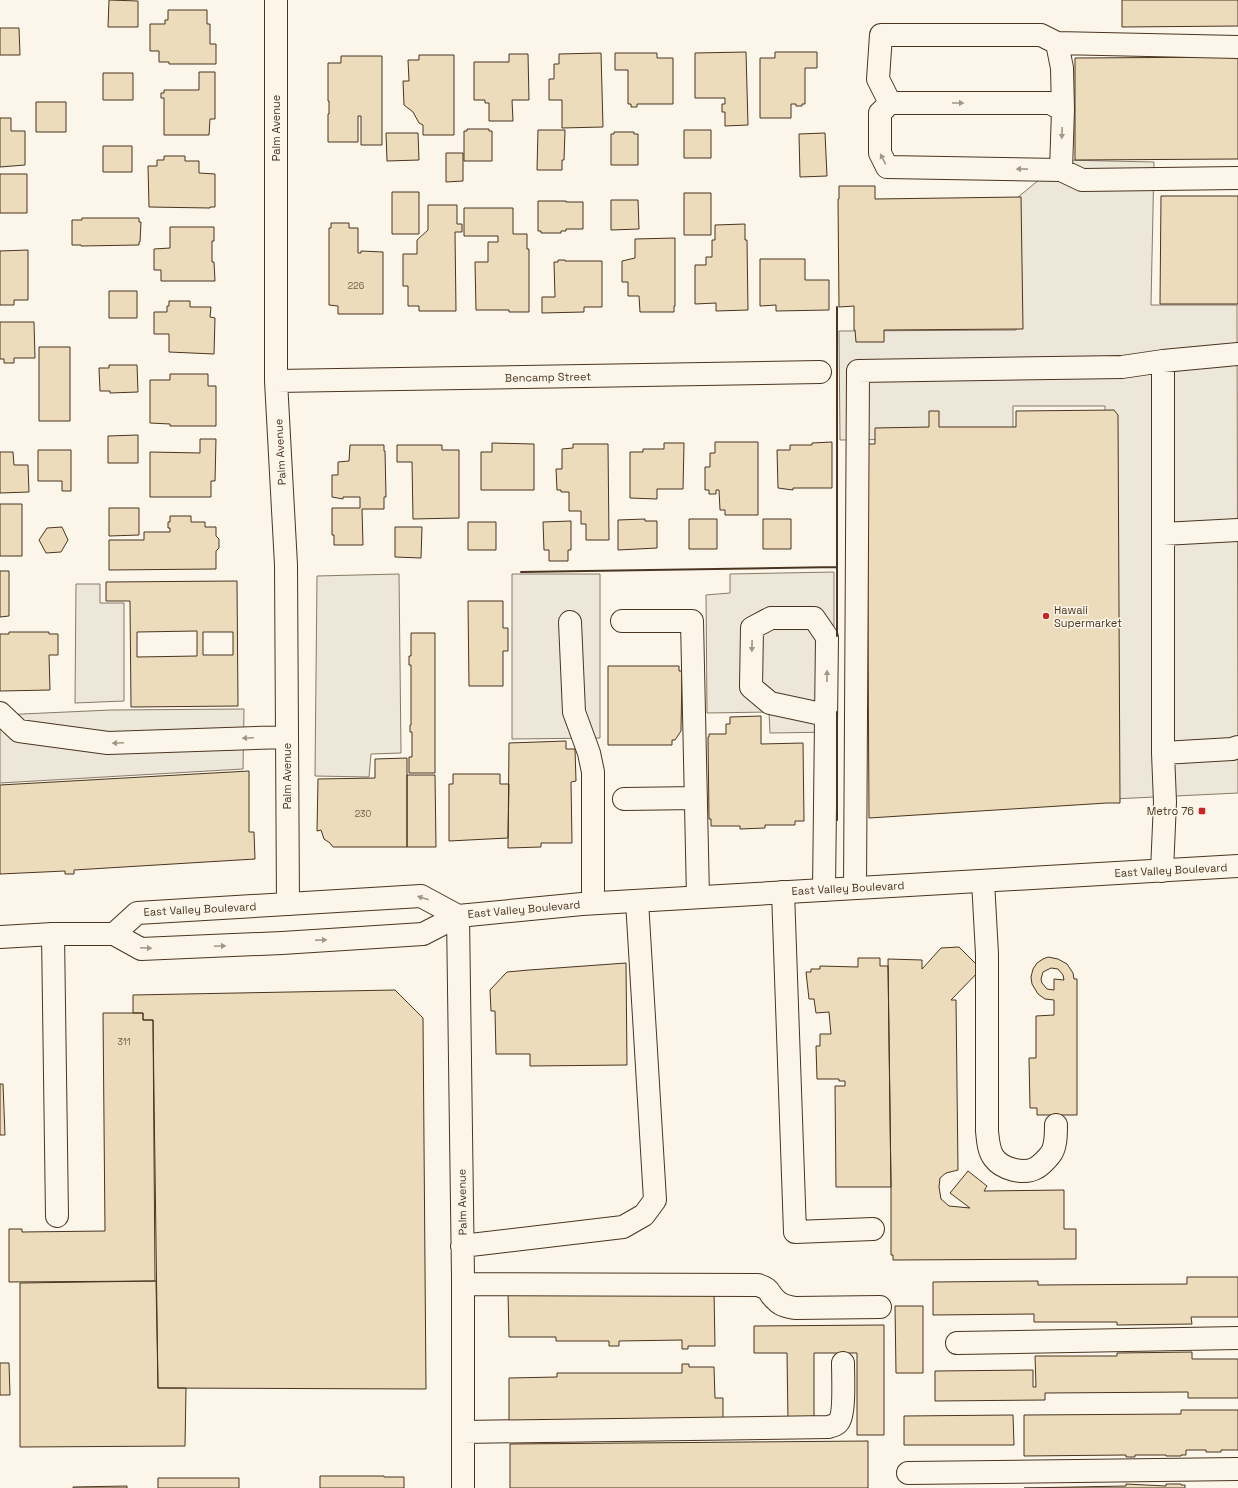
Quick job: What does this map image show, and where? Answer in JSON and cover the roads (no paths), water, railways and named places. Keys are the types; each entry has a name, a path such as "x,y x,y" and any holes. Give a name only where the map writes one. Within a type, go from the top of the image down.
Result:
{"street":[{"name":"Palm Avenue","path":"276,0 276,381 286,565 288,904"},
{"path":"890,103 878,79 881,36 1041,36 1057,43 1238,47"},
{"path":"1057,43 1062,68 1063,110 1061,170"},
{"path":"1063,110 1050,103 890,103 880,113 880,152 887,167 1061,170 1082,180 1238,178"},
{"path":"856,888 858,371 1122,366 1238,354"},
{"path":"1162,870 1165,802 1163,753 1163,361"},
{"name":"Bencamp Street","path":"276,381 820,372"},
{"path":"1163,534 1238,530"},
{"path":"824,890 827,637 814,618 771,618 752,628 751,687 770,702 826,715"},
{"path":"622,621 692,621 698,897"},
{"path":"570,622 574,712 589,754 593,772 593,903"},
{"path":"0,713 19,731 108,743 287,737"},
{"path":"1163,753 1232,749 1238,746"},
{"path":"624,800 696,798"},
{"name":"East Valley Boulevard","path":"0,937 53,934 114,934 141,949 251,944 424,934 458,916 593,903 1238,866"},
{"path":"983,881 987,954 987,1131 989,1146 994,1158 1004,1167 1019,1171 1036,1169 1051,1155 1056,1138 1056,1125"},
{"path":"783,892 795,1232 873,1229"},
{"name":"East Valley Boulevard","path":"114,934 137,913 421,896 458,916"},
{"path":"462,1246 623,1227 644,1215 655,1200 637,901"},
{"name":"Palm Avenue","path":"458,916 463,1284 463,1488"},
{"path":"53,934 57,1216"},
{"path":"463,1284 758,1285 767,1288 776,1301 780,1304 795,1308 880,1307"},
{"path":"956,1343 1238,1338"},
{"path":"463,1432 828,1427 839,1421 842,1413 843,1363"},
{"path":"908,1473 1238,1469"}],"place":[{"name":"Hawaii Supermarket","path":"1046,616"},
{"name":"Metro 76","path":"1202,811"}]}
